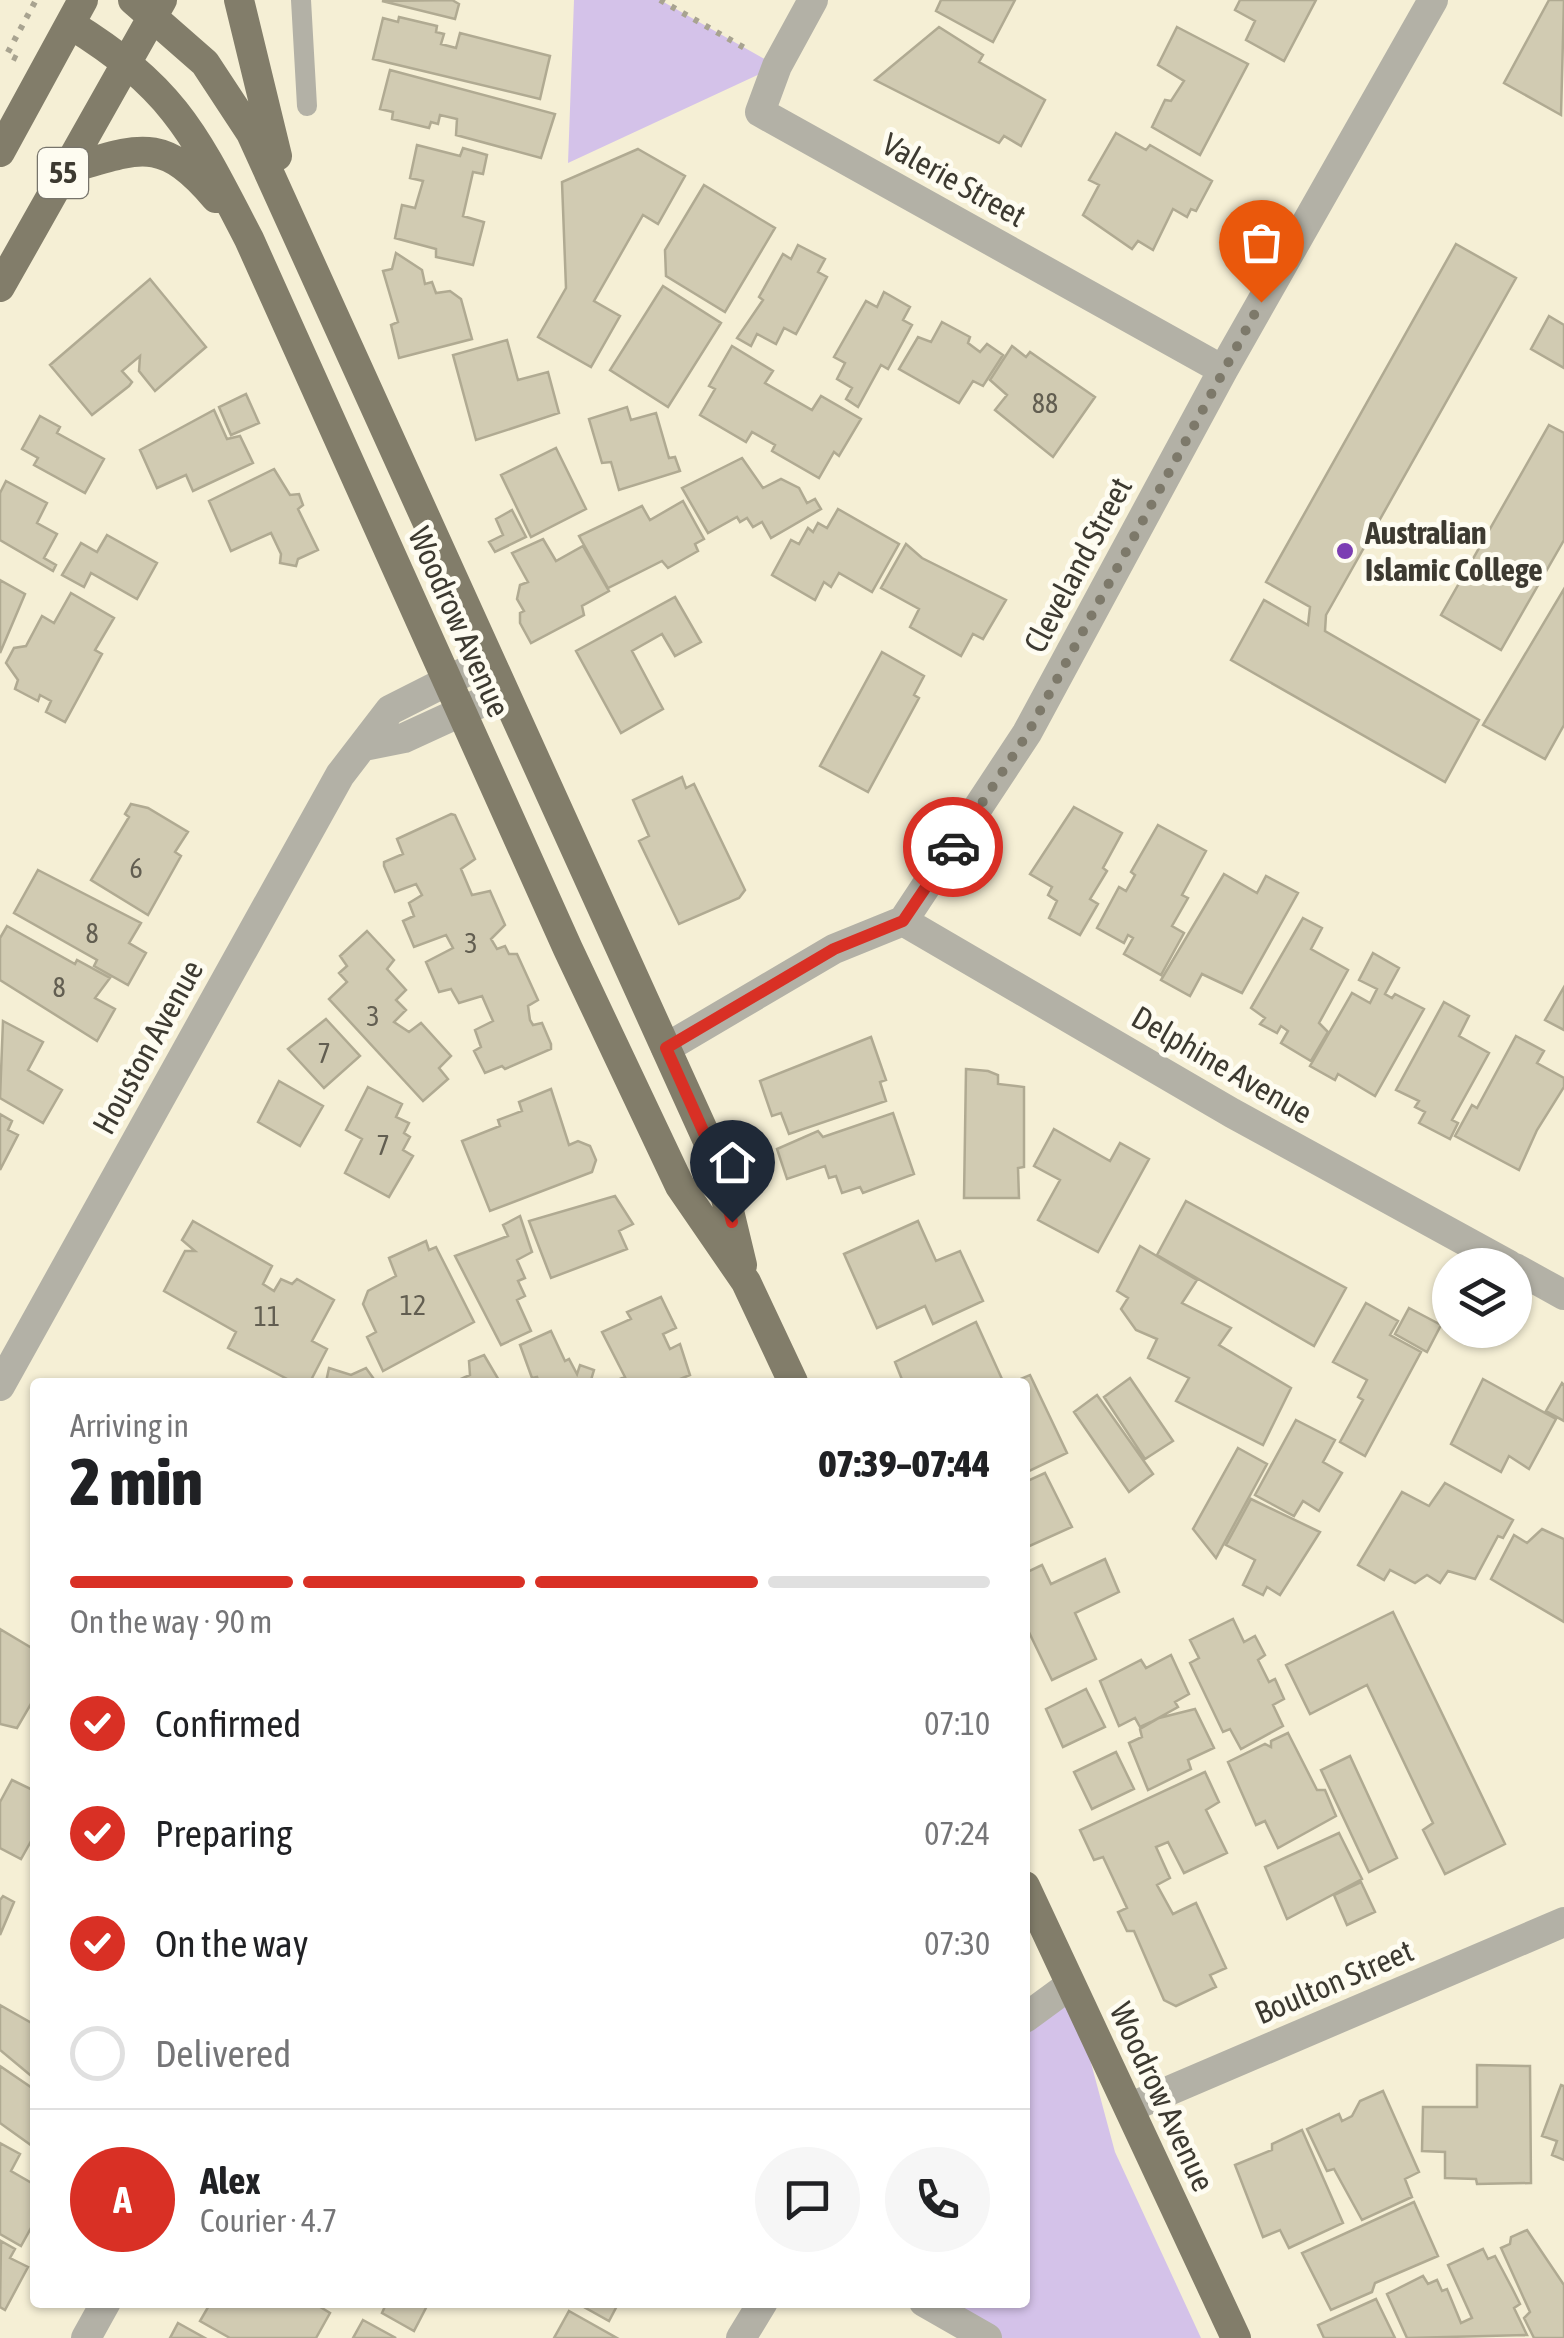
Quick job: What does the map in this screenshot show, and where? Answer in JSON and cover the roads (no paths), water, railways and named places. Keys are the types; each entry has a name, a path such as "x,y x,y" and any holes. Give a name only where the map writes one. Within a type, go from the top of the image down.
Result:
{"main road":[{"path":"239,0 302,250"},
{"name":"Woodrow Avenue","path":"149,5 206,62 251,133 487,662 717,1162 746,1282"},
{"name":"55","path":"0,287 127,59 149,5"},
{"name":"Woodrow Avenue","path":"77,12 160,91 196,137 250,239 446,681 680,1186 746,1282 792,1378"},
{"name":"55","path":"0,152 77,12"},
{"path":"64,170 118,155 165,154 198,177 250,239"},
{"name":"Woodrow Avenue","path":"1030,1897 1236,2338"}],"street":[{"name":"Valerie Street","path":"813,0 776,66 760,112 1223,370"},
{"name":"Cleveland Street","path":"903,921 1028,733 1223,370 1433,0"},
{"name":"Houston Avenue","path":"0,1386 332,789 390,710 487,662"},
{"path":"364,746 404,738 502,694"},
{"path":"666,1048 834,949 903,921"},
{"name":"Delphine Avenue","path":"903,921 1232,1113 1477,1248"},
{"name":"Delphine Avenue","path":"1532,1278 1564,1295"},
{"name":"Boulton Street","path":"1131,2107 1564,1922"},
{"path":"1030,2014 1070,1985"},
{"path":"86,2338 103,2308"},
{"path":"741,2338 759,2308"},
{"path":"934,2308 987,2338"}],"lane":[{"path":"301,0 307,106"}],"place":[{"name":"Australian Islamic College","path":"1345,551"}]}
